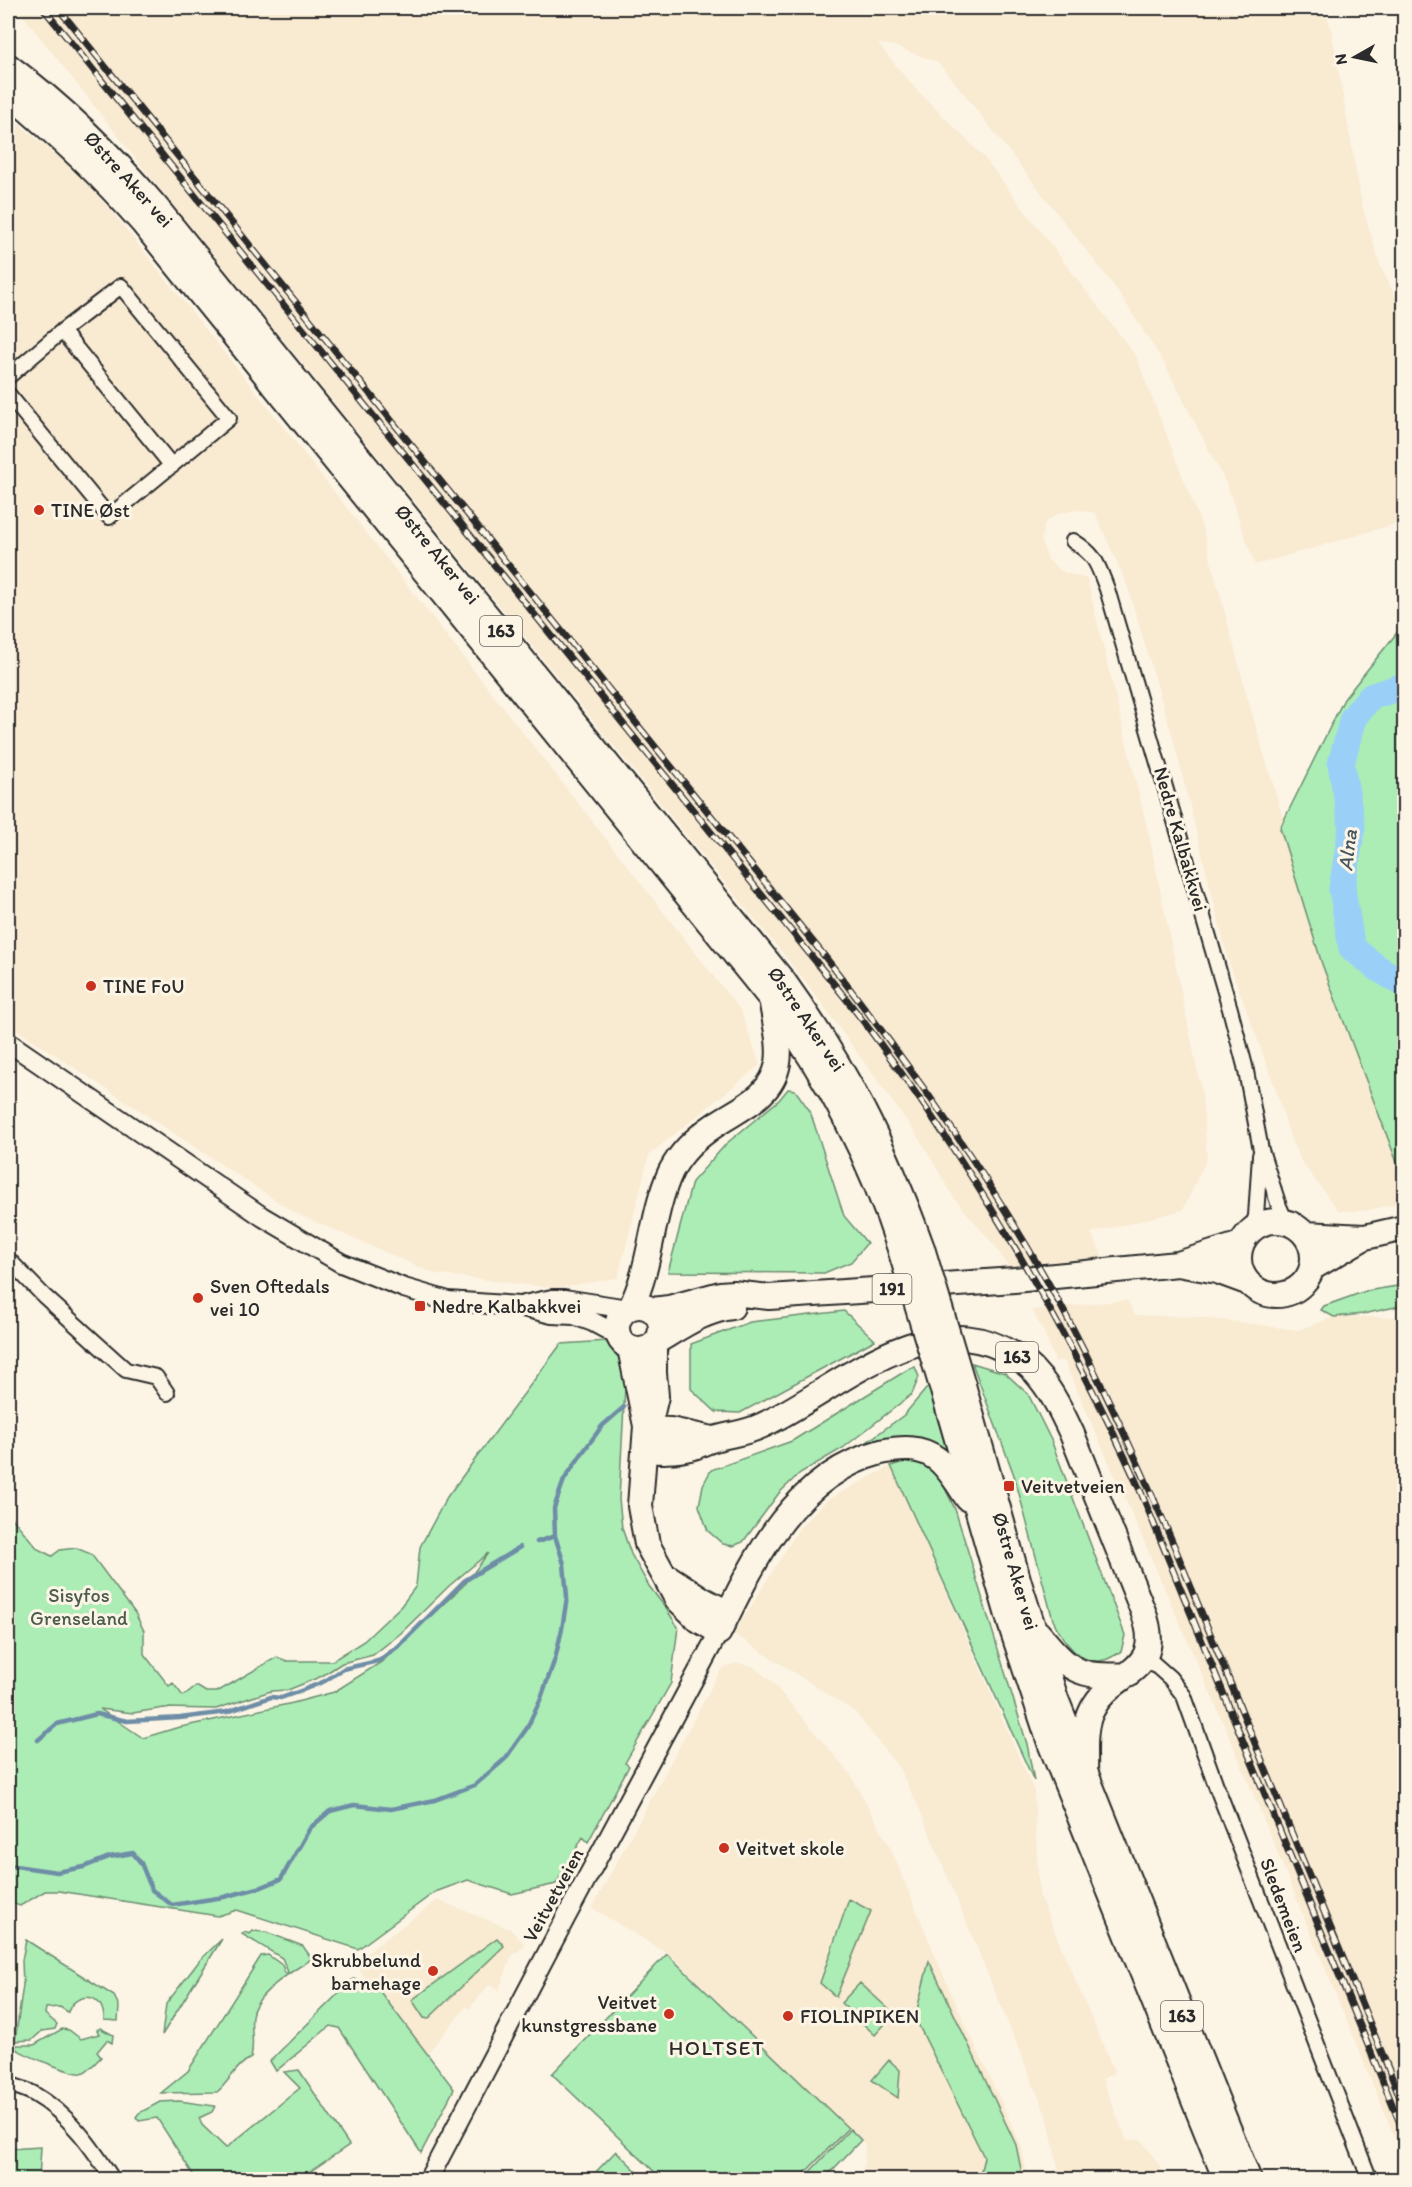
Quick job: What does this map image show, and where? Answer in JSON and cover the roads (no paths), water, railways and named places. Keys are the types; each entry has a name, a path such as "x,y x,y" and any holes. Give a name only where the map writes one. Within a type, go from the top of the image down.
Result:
{"highway":[{"name":"Østre Aker vei","path":"8,66 44,94 97,142 156,207 779,975 824,1040 873,1128 894,1172 911,1249 952,1386 1056,1699 1249,2180"},
{"name":"Østre Aker vei","path":"8,93 62,139 115,191 142,222 771,999 810,1055 840,1107 911,1249"},
{"path":"724,1622 705,1601 663,1574 651,1553 641,1516 645,1435 618,1321 637,1309 664,1191 679,1158 705,1132 753,1102 771,1082 779,1052 771,999"},
{"path":"1295,1228 1312,1250 1312,1268 1303,1284 1296,1289 1279,1295 1261,1293 1247,1282 1239,1264 1247,1236 1268,1221 1295,1228 1365,1237"},
{"path":"1312,1268 1365,1237 1404,1228"},
{"name":"191","path":"1178,1264 1247,1236"},
{"name":"191","path":"637,1309 669,1308 720,1294 770,1297 1014,1280 1178,1264 1217,1271 1247,1282"},
{"name":"191","path":"624,1342 642,1350 695,1319 712,1312 770,1297"},
{"path":"637,1309 658,1317 661,1325 661,1334 656,1343 654,1373 657,1396 645,1435"},
{"name":"163","path":"645,1435 692,1448 712,1439 736,1435 764,1425 879,1359 917,1343 950,1337 966,1337 993,1344 1020,1358 1041,1379 1062,1413 1147,1623 1149,1641 1145,1656 1138,1666 1100,1698 1089,1716 1086,1725 1085,1775"},
{"name":"Østre Aker vei","path":"952,1386 979,1514 1011,1626 1050,1743 1226,2180"},
{"name":"163","path":"724,1622 760,1552 782,1519 815,1486 852,1462 888,1451 921,1450 938,1459 979,1514"},
{"name":"163","path":"1032,1626 1055,1652 1078,1671 1095,1676 1128,1675"}],"main road":[{"path":"8,1042 263,1217 341,1263 404,1288 448,1301 519,1306 552,1314 584,1318 624,1342"},
{"path":"519,1306 552,1299 564,1299 637,1309"},
{"name":"Veitvetveien","path":"428,2180 724,1622"}],"street":[{"path":"8,377 62,331 122,286 229,418 109,517 8,394"},
{"path":"62,331 172,466"},
{"name":"Nedre Kalbakkvei","path":"1074,541 1089,551 1095,559 1117,620 1230,1009 1245,1066 1261,1150 1279,1206 1295,1228"},
{"name":"Nedre Kalbakkvei","path":"1247,1236 1256,1216 1261,1150"},
{"path":"8,1259 44,1296 126,1370 156,1377 167,1393"},
{"name":"Sledemeien","path":"1145,1656 1170,1678 1184,1696 1217,1788 1370,2180"},
{"path":"8,2084 33,2093 67,2120 86,2138 113,2180"}],"waterway":[{"name":"Alna","path":"1404,686 1370,697 1353,718 1341,764 1352,827 1342,889 1352,948 1376,967 1404,984"},
{"path":"8,1865 57,1872 84,1867 109,1857 133,1853 141,1863 152,1890 172,1905 224,1897 262,1887 281,1879 310,1828 330,1811 354,1805 391,1809 435,1800 475,1785 505,1759 527,1728 541,1698 555,1659 567,1597 564,1564 555,1536 554,1508 564,1480 583,1452 602,1426 624,1407"},
{"path":"537,1542 555,1536"},
{"path":"38,1740 57,1724 97,1714 127,1721 227,1712 271,1697 281,1698 325,1681 343,1669 378,1661 400,1645 464,1581 520,1547"}],"railway":[{"path":"43,8 847,1000 891,1058 971,1176 1008,1236 1077,1360 1140,1490 1404,2133"},
{"path":"58,8 822,953 887,1038 979,1169 1061,1306 1135,1456 1175,1548 1404,2107"}],"place":[{"name":"TINE Øst","path":"39,510"},
{"name":"TINE FoU","path":"91,986"},
{"name":"Sven Oftedals vei 10","path":"198,1298"},
{"name":"Nedre Kalbakkvei","path":"420,1306"},
{"name":"Veitvetveien","path":"1009,1486"},
{"name":"Veitvet skole","path":"724,1848"},
{"name":"Skrubbelund barnehage","path":"433,1971"},
{"name":"Veitvet kunstgressbane","path":"669,2014"},
{"name":"FIOLINPIKEN","path":"788,2016"}],"district":[{"name":"HOLTSET","path":"717,2047"}],"park label":[{"name":"Sisyfos Grenseland","path":"79,1606"}]}
